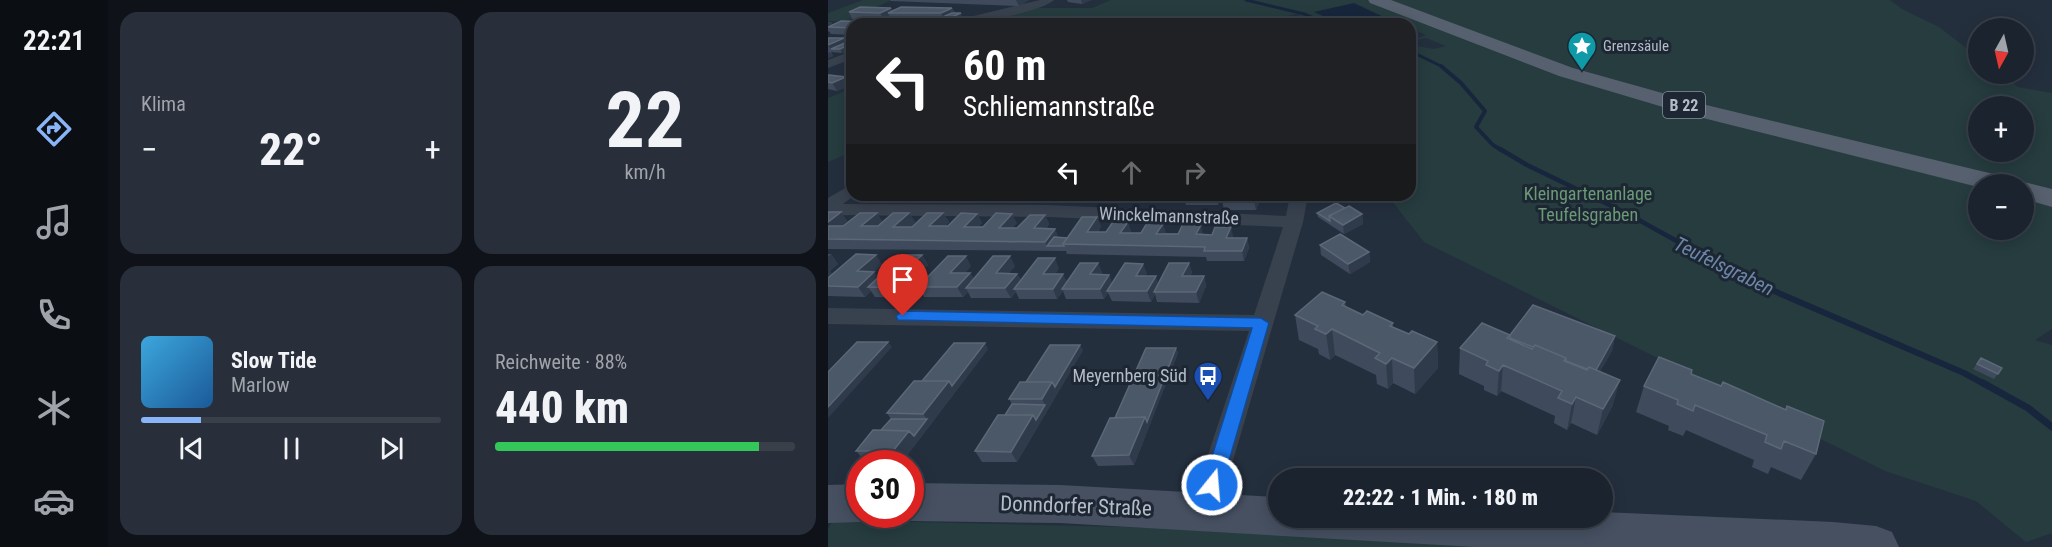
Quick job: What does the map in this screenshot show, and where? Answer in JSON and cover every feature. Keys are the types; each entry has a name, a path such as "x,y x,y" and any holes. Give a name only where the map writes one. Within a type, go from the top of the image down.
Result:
{"main road":[{"name":"B 22","path":"1376,0 1566,72 1691,108 1968,176"},
{"path":"2034,193 2052,198"}],"street":[{"path":"978,18 1049,1"},
{"path":"828,64 846,57"},
{"path":"828,208 846,194"},
{"path":"1204,512 1294,222 1298,201"},
{"name":"Winckelmannstraße","path":"828,208 1037,211 1294,222"},
{"path":"828,316 1261,323"},
{"name":"Donndorfer Straße","path":"924,502 1060,504 1268,516"},
{"path":"828,504 846,503"},
{"path":"1550,528 1876,547"}],"green space":[{"path":"863,0 892,0 853,18 846,18 846,21 828,21 828,13"},
{"path":"1111,0 1366,0 1413,18 1361,18 1315,12 1328,18 1305,18 1296,14 1279,18 989,18 1035,8 1092,8"},
{"path":"1385,0 1890,0 1902,9 1939,27 1968,49 1968,84 2014,84 2018,87 2052,93 2052,195 2034,190 2034,174 1972,174 1668,97 1557,66"},
{"name":"Kleingartenanlage Teufelsgraben","path":"1416,19 1523,60 1792,138 1968,183 1968,240 2034,240 2034,200 2052,205 2052,329 2035,340 2052,345 2052,533 2026,542 1976,501 1885,471 1424,242 1392,201 1416,201 1416,46 1434,49 1446,46 1426,38 1416,39 1426,35 1416,31"},
{"path":"846,90 846,154 828,162 828,98"},
{"path":"833,520 846,520 846,528 924,528 924,522 1497,536 1677,547 828,547 828,529"}],"water":[{"path":"1354,3 1386,18 1328,18 1314,12"}],"building":[{"path":"860,7 891,8 880,13 849,12"},
{"path":"901,7 952,8 941,13 888,13"},
{"path":"952,13 961,13 952,17 943,17"},
{"path":"841,21 846,21 846,28 828,27"},
{"path":"828,38 844,38 828,45"},
{"path":"846,43 846,46 840,49 831,49"},
{"path":"828,75 846,77 832,83 828,82"},
{"path":"1336,203 1345,208 1329,216 1330,221 1317,213"},
{"path":"1349,206 1362,214 1343,225 1329,216"},
{"path":"828,212 841,212 828,222"},
{"path":"860,213 877,213 861,226 878,226 893,213 909,213 893,227 912,227 927,213 943,213 929,226 948,226 961,213 977,214 964,227 983,227 996,213 1012,214 999,228 1017,228 1030,215 1045,215 1034,228 1055,229 1045,242 828,239 828,226 843,226"},
{"path":"1082,217 1097,217 1087,232 1106,232 1113,222 1128,222 1120,233 1141,233 1147,223 1163,224 1156,234 1178,234 1183,224 1201,225 1196,234 1212,235 1215,227 1231,227 1226,238 1247,238 1242,251 1204,251 1205,247 1063,244"},
{"path":"1340,234 1369,252 1348,264 1320,245"},
{"path":"1054,237 1067,238 1064,246 1047,246"},
{"path":"856,254 876,255 857,271 874,272 858,287 828,286 828,278"},
{"path":"902,255 922,255 904,272 923,272 908,288 868,287"},
{"path":"948,256 966,256 950,273 970,273 957,287 918,287"},
{"path":"993,256 1010,256 996,273 1017,274 1005,288 966,288"},
{"path":"1038,258 1055,258 1043,274 1063,274 1053,289 1014,289"},
{"path":"1080,263 1098,263 1090,274 1109,275 1100,289 1062,289"},
{"path":"1125,263 1143,264 1136,276 1156,276 1147,291 1107,291"},
{"path":"1169,263 1189,263 1182,276 1204,276 1196,292 1154,292"},
{"path":"1322,292 1345,302 1342,305 1363,315 1367,311 1393,323 1390,326 1409,334 1412,331 1437,342 1414,368 1392,358 1386,364 1375,358 1380,353 1332,329 1326,334 1315,329 1318,326 1295,315"},
{"path":"1533,305 1615,336 1596,370 1589,367 1587,369 1535,345 1533,347 1510,338"},
{"path":"1482,323 1510,335 1507,338 1532,349 1535,345 1566,358 1564,361 1587,370 1589,367 1620,380 1603,409 1576,397 1572,404 1558,398 1562,391 1503,365 1499,371 1486,365 1488,361 1460,348"},
{"path":"857,342 888,342 828,407 828,372"},
{"path":"954,343 985,343 952,386 949,381 922,381"},
{"path":"1050,345 1080,345 1055,387 1052,382 1026,382"},
{"path":"1146,348 1176,348 1147,422 1145,417 1115,418"},
{"path":"1659,357 1692,370 1691,374 1721,386 1723,382 1786,410 1787,406 1824,421 1816,454 1784,441 1781,449 1765,442 1767,435 1695,405 1693,411 1677,404 1678,400 1644,386"},
{"path":"1981,358 2002,368 1998,374 1977,364"},
{"path":"914,381 949,381 923,414 887,413"},
{"path":"1020,382 1052,382 1042,399 1009,399"},
{"path":"1012,404 1045,405 1036,420 1033,415 1005,415"},
{"path":"998,415 1033,415 1011,452 975,451"},
{"path":"1145,417 1129,455 1092,456 1110,418"},
{"path":"891,419 927,419 914,436 909,431 881,430"},
{"path":"873,430 909,431 894,450 857,450"}],"waterway":[{"name":"Teufelsgraben","path":"1246,0 1314,18"},
{"name":"Teufelsgraben","path":"1416,54 1441,66"},
{"name":"Teufelsgraben","path":"1441,66 1461,83 1485,111 1476,127 1493,145 1503,151"},
{"name":"Teufelsgraben","path":"1500,149 1527,165 1626,213 1702,255"},
{"name":"Teufelsgraben","path":"1699,253 1744,278 1964,373 1986,385"},
{"name":"Teufelsgraben","path":"1983,383 2028,408 2052,427"}],"place":[{"name":"Grenzsäule","path":"1582,72"},
{"name":"Meyernberg Süd","path":"1208,402"}],"route":[{"path":"903,316 1261,323 1212,485"}]}
